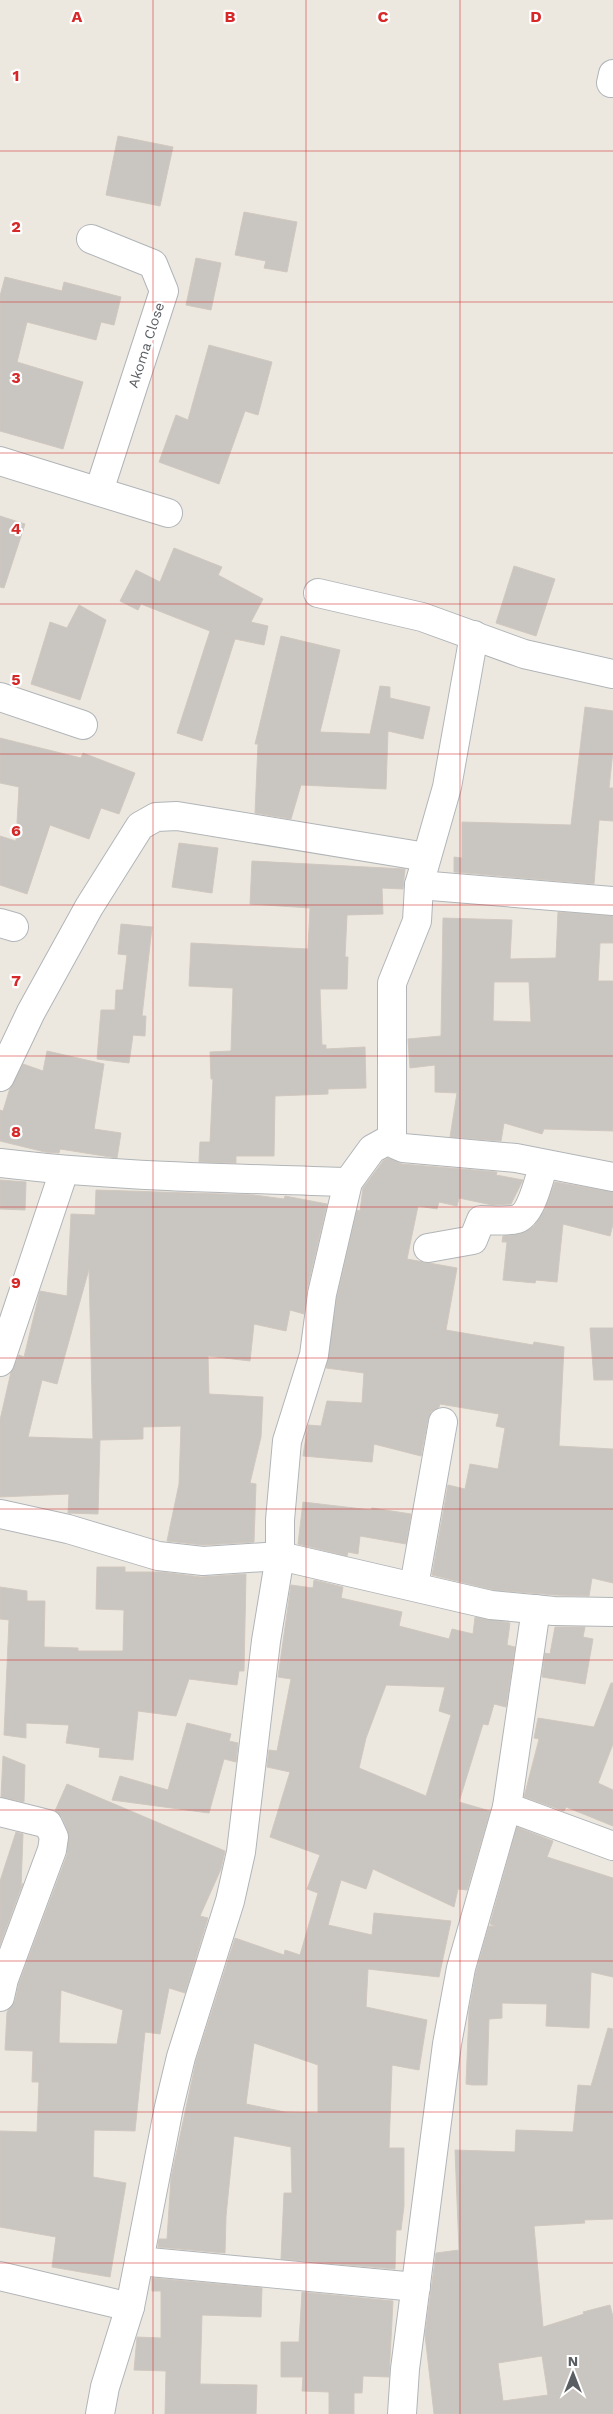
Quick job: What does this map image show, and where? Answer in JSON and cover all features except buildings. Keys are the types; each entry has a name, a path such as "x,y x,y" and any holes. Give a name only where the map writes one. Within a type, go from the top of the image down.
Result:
{"street":[{"name":"Akoma Close","path":"90,238 153,264 164,291 98,491"},
{"path":"0,462 168,513"},
{"path":"318,593 422,617 524,654 613,674"},
{"path":"474,635 447,787 419,886 417,921 398,966 391,996 392,1138 396,1144 403,1148 516,1158 613,1178"},
{"path":"0,697 83,725"},
{"path":"0,1077 31,1012 88,907 140,826 156,817 178,816 426,857"},
{"path":"419,886 613,901"},
{"path":"100,2414 105,2387 130,2307 179,2066 230,1901 241,1852 266,1641 280,1556 280,1520 287,1441 314,1355 322,1294 348,1182 372,1149 392,1138"},
{"path":"0,1163 64,1171 348,1182"},
{"path":"428,1248 473,1240 481,1220 516,1219 522,1216 528,1210 544,1164"},
{"path":"0,1362 64,1171"},
{"path":"414,1586 444,1422"},
{"path":"0,1514 68,1529 158,1556 203,1561 280,1556 491,1604 536,1609 613,1612"},
{"path":"402,2414 416,2287 448,2044 461,1968 507,1808 536,1609"},
{"path":"507,1808 613,1846"},
{"path":"0,1812 48,1824 54,1837 52,1850 4,1979 0,1997"},
{"path":"139,2261 416,2287"},
{"path":"0,2276 130,2307"}]}
